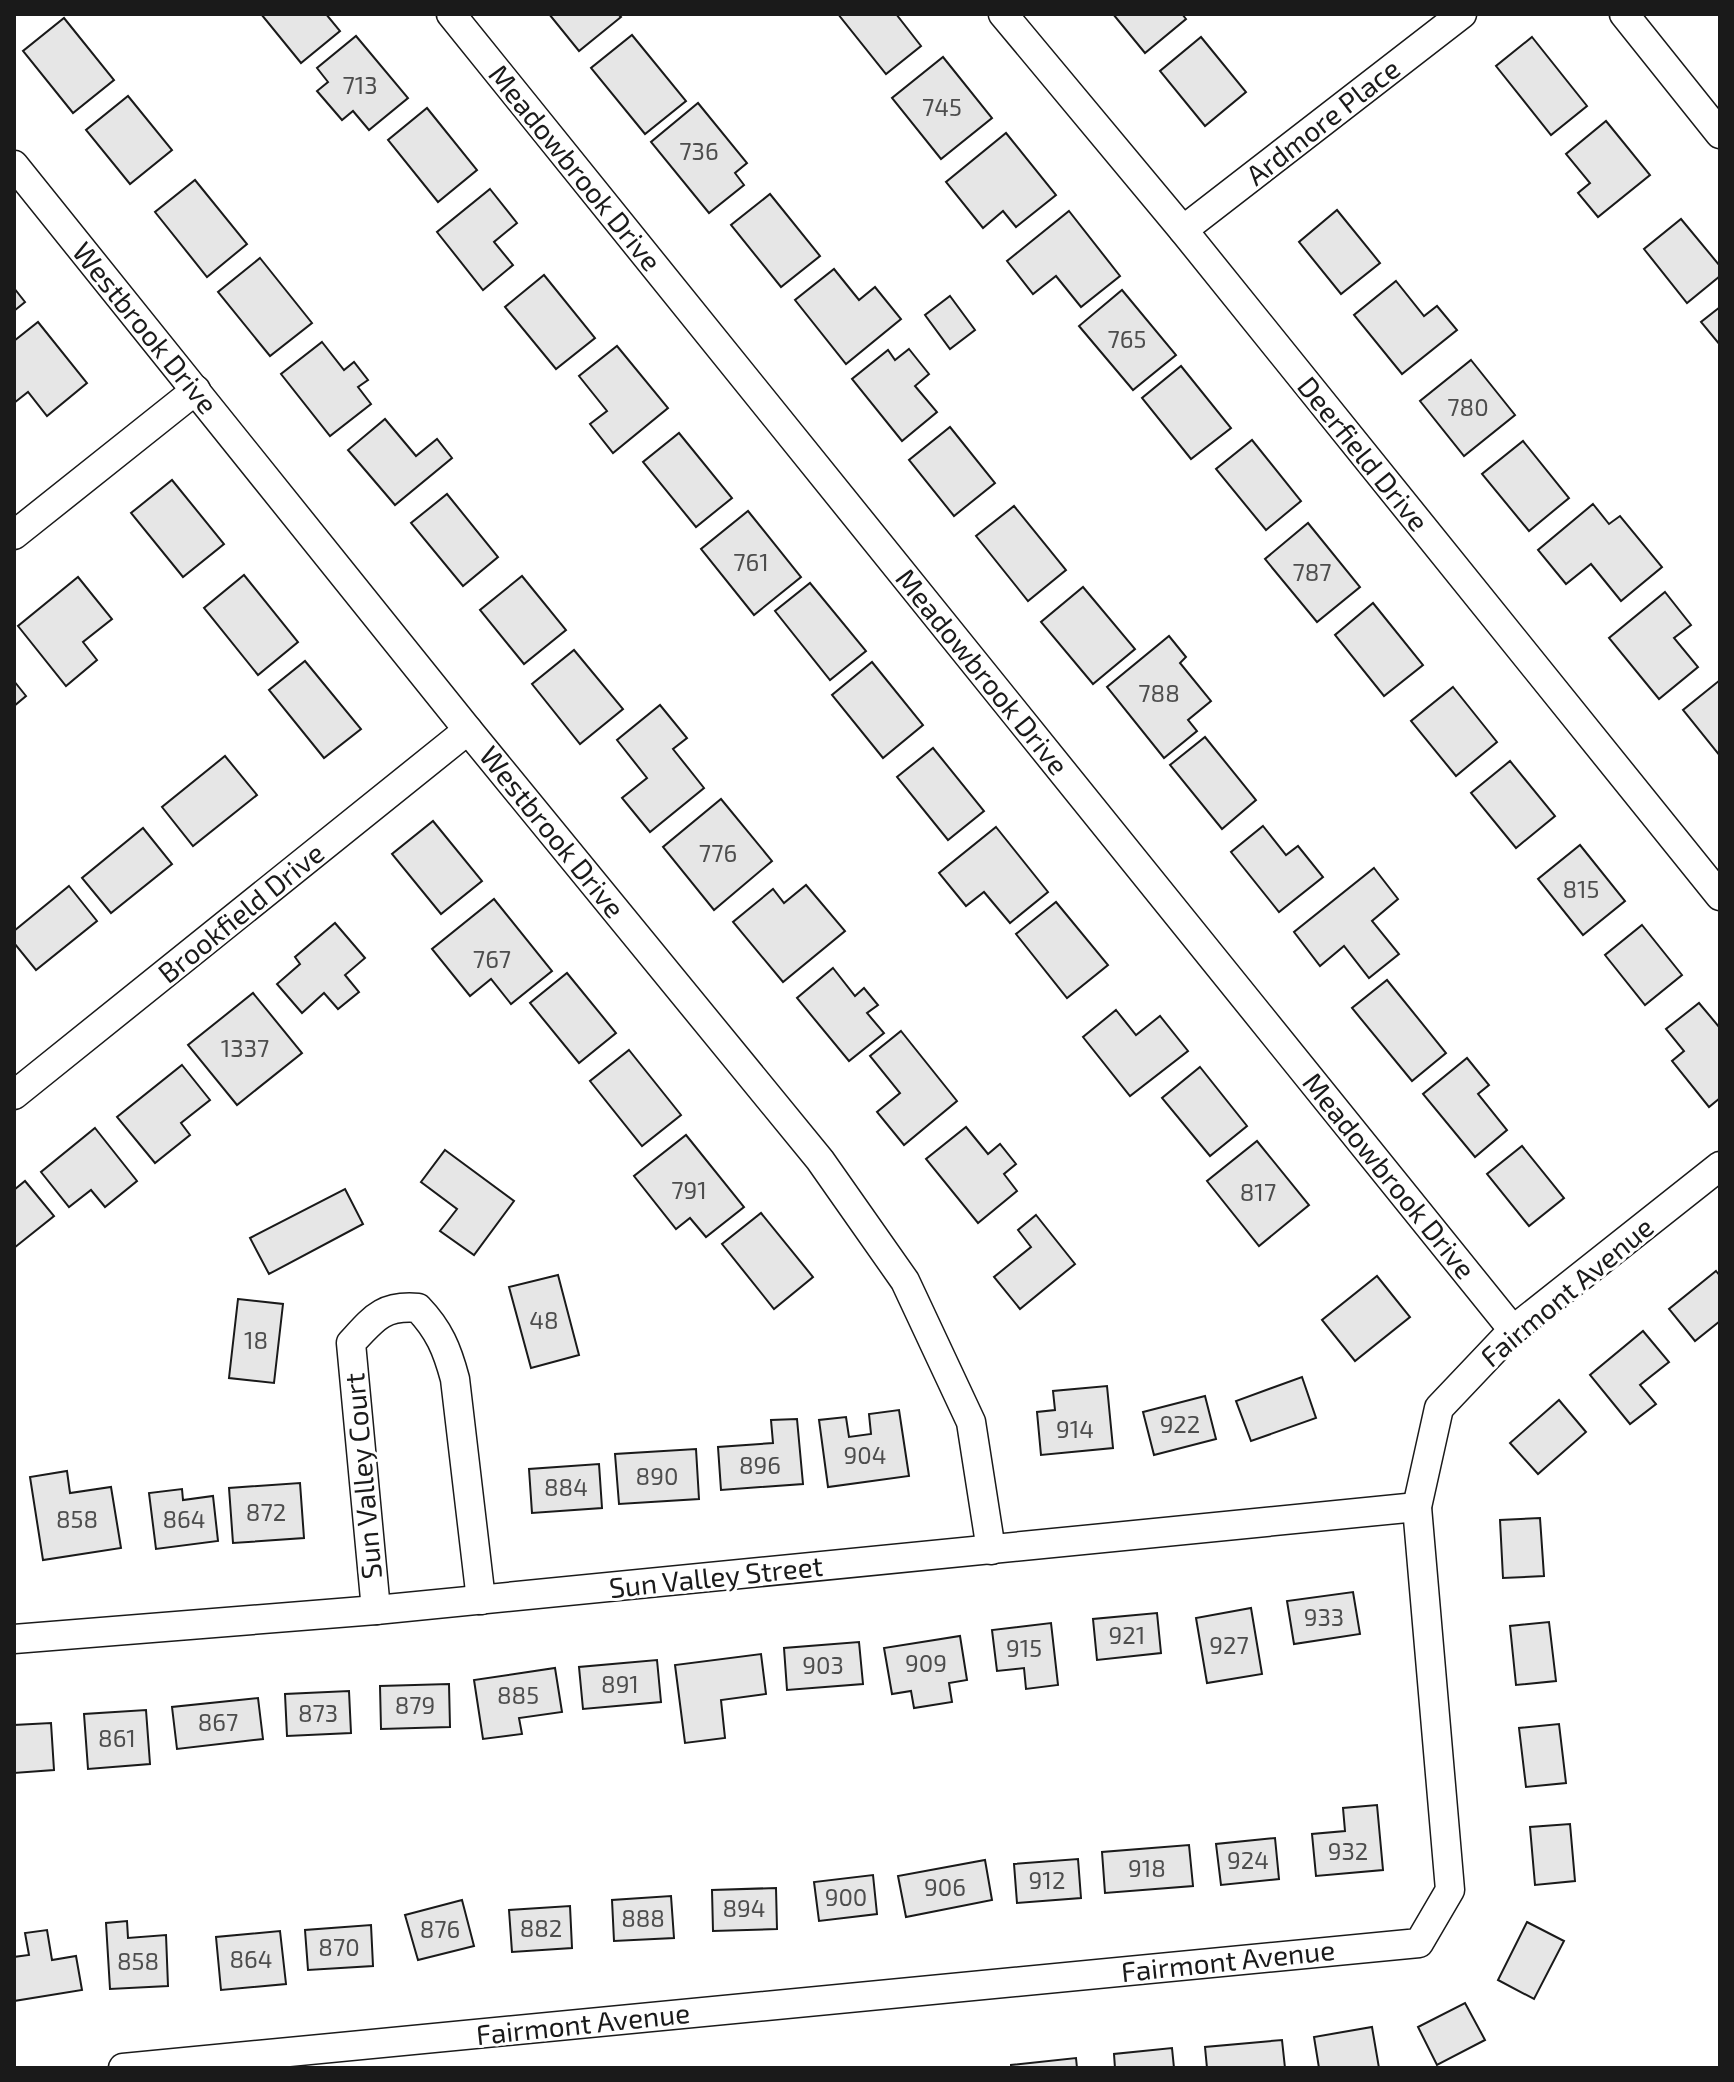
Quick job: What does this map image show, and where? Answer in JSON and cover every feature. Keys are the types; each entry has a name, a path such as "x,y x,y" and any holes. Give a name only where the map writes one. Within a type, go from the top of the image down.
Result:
{"street":[{"name":"Meadowbrook Drive","path":"451,14 1513,1330"},
{"name":"Deerfield Drive","path":"1003,14 1183,230 1720,896"},
{"name":"Ardmore Place","path":"1183,230 1462,14"},
{"path":"1624,14 1720,134"},
{"name":"Westbrook Drive","path":"14,165 468,730 820,1160 905,1281 971,1422 991,1550"},
{"path":"14,535 196,390"},
{"name":"Brookfield Drive","path":"14,1095 468,730"},
{"name":"Fairmont Avenue","path":"123,2068 1419,1943 1450,1890 1417,1507 1439,1408 1513,1330 1720,1166"},
{"name":"Sun Valley Court","path":"376,1610 351,1343 373,1319 394,1306 418,1308 437,1327 448,1351 455,1379 481,1600"},
{"name":"Sun Valley Street","path":"14,1639 376,1610 1417,1507"}],"building":[{"path":"261,14 326,14 340,31 301,63"},
{"path":"549,14 618,14 621,17 579,51"},
{"path":"838,14 896,14 921,46 886,74"},
{"path":"1113,14 1182,14 1186,19 1145,53"},
{"path":"64,18 114,80 73,113 23,51"},
{"path":"632,35 686,101 645,134 591,68"},
{"path":"356,36 408,98 369,130 353,111 342,120 317,91 328,82 317,68"},
{"path":"1201,37 1246,92 1205,126 1160,71"},
{"path":"1532,37 1587,106 1551,135 1496,66"},
{"path":"943,57 992,118 941,159 892,98"},
{"path":"128,96 172,150 130,184 86,130"},
{"path":"698,103 747,163 735,173 744,185 709,213 651,142"},
{"path":"427,108 477,170 438,202 388,140"},
{"path":"1606,121 1650,175 1598,217 1578,193 1590,183 1566,154"},
{"path":"1006,133 1056,195 1016,227 1003,211 983,228 946,182"},
{"path":"195,180 247,244 207,277 155,212"},
{"path":"490,189 517,223 494,242 513,265 483,290 437,232"},
{"path":"770,194 820,256 781,287 731,225"},
{"path":"1337,210 1380,263 1341,294 1299,242"},
{"path":"1069,211 1120,276 1081,307 1056,276 1033,294 1007,261"},
{"path":"1681,219 1720,266 1720,276 1687,303 1644,249"},
{"path":"260,258 312,323 270,356 218,292"},
{"path":"834,269 859,300 875,287 901,319 846,364 795,300"},
{"path":"544,275 595,338 556,369 505,307"},
{"path":"1396,281 1424,316 1437,306 1457,330 1402,374 1354,315"},
{"path":"14,288 25,302 14,311"},
{"path":"1122,290 1176,355 1133,390 1079,326"},
{"path":"950,296 975,330 950,349 925,315"},
{"path":"1720,307 1720,345 1701,322"},
{"path":"38,322 87,383 47,416 28,392 14,403 14,341"},
{"path":"322,342 344,370 354,362 368,380 358,387 371,404 330,436 281,374"},
{"path":"617,346 668,408 613,453 590,424 607,411 579,376"},
{"path":"909,349 929,374 915,386 937,412 902,441 852,379 888,350 895,360"},
{"path":"1471,360 1515,415 1464,456 1420,401"},
{"path":"1181,366 1231,428 1191,459 1142,398"},
{"path":"385,419 416,456 437,439 452,458 395,505 348,450"},
{"path":"950,427 995,483 954,516 909,460"},
{"path":"679,433 732,498 696,527 643,462"},
{"path":"1252,440 1301,501 1266,530 1216,469"},
{"path":"1523,441 1569,498 1529,531 1482,474"},
{"path":"172,480 224,544 183,577 131,513"},
{"path":"447,494 498,557 463,586 411,523"},
{"path":"1593,504 1609,524 1620,516 1662,567 1621,601 1591,564 1566,584 1538,550"},
{"path":"1014,506 1066,570 1028,601 976,536"},
{"path":"748,511 801,577 754,615 701,549"},
{"path":"1308,523 1360,587 1317,622 1265,559"},
{"path":"244,575 298,642 258,675 204,608"},
{"path":"522,576 566,630 524,664 480,610"},
{"path":"78,577 112,619 83,642 97,660 66,686 18,626"},
{"path":"810,583 866,651 830,680 775,611"},
{"path":"1083,587 1135,649 1093,684 1041,622"},
{"path":"1665,592 1691,625 1674,638 1698,667 1659,699 1609,638"},
{"path":"1373,603 1423,665 1384,696 1335,635"},
{"path":"1169,636 1186,657 1180,663 1211,701 1188,720 1197,731 1164,758 1107,687"},
{"path":"574,650 623,709 580,744 532,684"},
{"path":"305,661 361,729 324,758 269,690"},
{"path":"872,662 923,725 883,758 832,695"},
{"path":"1720,680 1720,756 1683,710"},
{"path":"14,681 26,696 14,706"},
{"path":"1453,687 1497,742 1456,776 1411,721"},
{"path":"660,705 687,738 673,749 704,788 650,832 622,798 647,778 617,740"},
{"path":"1205,737 1256,800 1222,829 1170,765"},
{"path":"933,748 984,811 948,840 897,777"},
{"path":"225,756 257,795 193,846 162,807"},
{"path":"1510,761 1555,816 1516,848 1471,793"},
{"path":"721,799 772,861 714,910 663,847"},
{"path":"433,821 482,881 441,914 392,854"},
{"path":"1263,826 1286,855 1298,846 1323,877 1279,912 1231,852"},
{"path":"996,827 1048,892 1010,923 984,892 966,906 939,873"},
{"path":"143,828 172,864 111,913 82,878"},
{"path":"1580,845 1625,901 1583,935 1538,879"},
{"path":"1374,868 1398,899 1372,921 1399,954 1369,978 1344,946 1320,966 1294,932"},
{"path":"806,885 845,931 783,982 733,922 773,889 784,903"},
{"path":"69,886 97,921 36,970 14,943 14,931"},
{"path":"494,899 552,971 511,1004 491,979 470,996 432,949"},
{"path":"1056,902 1108,965 1067,998 1016,934"},
{"path":"335,923 365,958 345,975 359,992 338,1009 324,993 302,1013 277,984 300,964 295,957"},
{"path":"1642,925 1682,975 1645,1005 1605,955"},
{"path":"833,968 855,996 864,988 878,1005 867,1013 884,1033 849,1061 797,998"},
{"path":"567,973 616,1033 579,1063 530,1003"},
{"path":"1387,980 1446,1053 1412,1081 1352,1008"},
{"path":"253,993 302,1053 237,1105 188,1045"},
{"path":"1699,1003 1720,1028 1720,1098 1709,1107 1672,1061 1684,1051 1666,1029"},
{"path":"1116,1010 1136,1035 1160,1016 1188,1051 1130,1096 1083,1037"},
{"path":"901,1031 957,1101 904,1145 877,1112 900,1093 870,1056"},
{"path":"629,1050 681,1115 642,1146 590,1081"},
{"path":"1467,1058 1489,1085 1478,1094 1507,1130 1475,1157 1423,1094"},
{"path":"182,1065 210,1100 181,1123 190,1135 155,1163 117,1117"},
{"path":"1200,1067 1247,1126 1210,1156 1162,1098"},
{"path":"966,1127 988,1154 1000,1144 1016,1164 1004,1174 1017,1191 978,1223 926,1159"},
{"path":"95,1128 137,1181 105,1207 91,1190 69,1207 41,1172"},
{"path":"686,1135 744,1207 706,1237 690,1218 676,1229 634,1176"},
{"path":"1257,1141 1309,1205 1259,1246 1207,1181"},
{"path":"1522,1146 1564,1198 1529,1226 1487,1174"},
{"path":"445,1150 514,1201 474,1255 440,1231 457,1209 421,1182"},
{"path":"25,1181 54,1216 14,1248 14,1190"},
{"path":"345,1189 363,1224 269,1274 250,1238"},
{"path":"761,1213 813,1277 774,1309 722,1244"},
{"path":"1036,1215 1075,1264 1020,1309 994,1277 1031,1247 1018,1230"},
{"path":"1716,1271 1720,1276 1720,1321 1695,1341 1669,1309"},
{"path":"558,1275 579,1355 531,1368 509,1287"},
{"path":"1377,1276 1410,1317 1355,1361 1322,1320"},
{"path":"238,1299 283,1304 274,1383 229,1378"},
{"path":"1643,1331 1669,1362 1640,1385 1656,1404 1630,1424 1590,1375"},
{"path":"1302,1377 1316,1418 1251,1441 1236,1401"},
{"path":"1107,1386 1113,1448 1041,1455 1037,1412 1055,1410 1053,1391"},
{"path":"1205,1396 1216,1439 1154,1455 1143,1412"},
{"path":"1559,1400 1586,1432 1538,1474 1510,1443"},
{"path":"899,1410 909,1476 828,1487 819,1420 846,1417 849,1437 871,1434 869,1414"},
{"path":"797,1419 803,1484 721,1490 718,1447 773,1443 771,1420"},
{"path":"696,1449 699,1499 619,1504 615,1454"},
{"path":"599,1464 602,1508 532,1513 529,1469"},
{"path":"67,1471 70,1493 111,1487 121,1548 43,1560 30,1477"},
{"path":"300,1483 304,1538 233,1543 229,1488"},
{"path":"182,1489 183,1500 213,1496 218,1541 156,1549 149,1493"},
{"path":"1540,1518 1544,1576 1503,1578 1500,1520"},
{"path":"1353,1592 1360,1634 1294,1644 1287,1601"},
{"path":"1251,1608 1262,1674 1207,1683 1196,1618"},
{"path":"1157,1613 1161,1653 1097,1660 1093,1619"},
{"path":"1549,1622 1556,1681 1516,1685 1510,1626"},
{"path":"1051,1623 1058,1685 1026,1689 1024,1668 997,1671 992,1630"},
{"path":"960,1636 967,1680 949,1683 952,1702 914,1708 911,1691 892,1694 884,1648"},
{"path":"859,1642 863,1684 787,1690 784,1648"},
{"path":"761,1654 766,1694 721,1700 725,1738 685,1743 675,1665"},
{"path":"657,1660 661,1702 583,1709 579,1667"},
{"path":"555,1668 562,1712 519,1718 522,1734 483,1739 474,1680"},
{"path":"449,1684 450,1727 381,1729 380,1686"},
{"path":"349,1691 351,1733 287,1736 285,1694"},
{"path":"258,1698 263,1739 177,1749 172,1707"},
{"path":"146,1710 150,1764 88,1769 84,1714"},
{"path":"51,1723 54,1770 14,1773 14,1725"},
{"path":"1559,1724 1566,1783 1526,1787 1519,1728"},
{"path":"1377,1805 1383,1870 1316,1876 1312,1834 1345,1831 1343,1808"},
{"path":"1570,1824 1575,1881 1535,1885 1530,1827"},
{"path":"1275,1838 1279,1879 1221,1885 1216,1844"},
{"path":"1189,1845 1193,1886 1105,1893 1102,1852"},
{"path":"1078,1859 1081,1898 1017,1903 1014,1864"},
{"path":"985,1860 992,1900 906,1917 898,1876"},
{"path":"873,1875 877,1914 819,1921 814,1882"},
{"path":"776,1888 777,1929 713,1931 712,1890"},
{"path":"671,1896 674,1938 614,1941 612,1900"},
{"path":"462,1900 474,1946 418,1960 405,1915"},
{"path":"570,1906 572,1948 512,1952 509,1910"},
{"path":"127,1921 128,1938 166,1935 168,1986 110,1989 106,1923"},
{"path":"1527,1922 1564,1941 1534,1999 1498,1980"},
{"path":"371,1925 373,1966 308,1970 305,1930"},
{"path":"47,1930 52,1960 76,1956 82,1990 14,2001 14,1957 29,1955 25,1933"},
{"path":"280,1931 286,1984 221,1990 216,1937"},
{"path":"1465,2003 1485,2040 1437,2065 1418,2027"},
{"path":"1372,2027 1379,2068 1319,2068 1314,2037"},
{"path":"1282,2040 1285,2068 1207,2068 1205,2047"},
{"path":"1172,2048 1174,2068 1115,2068 1114,2054"},
{"path":"1076,2058 1077,2068 1011,2068 1011,2065"}]}
